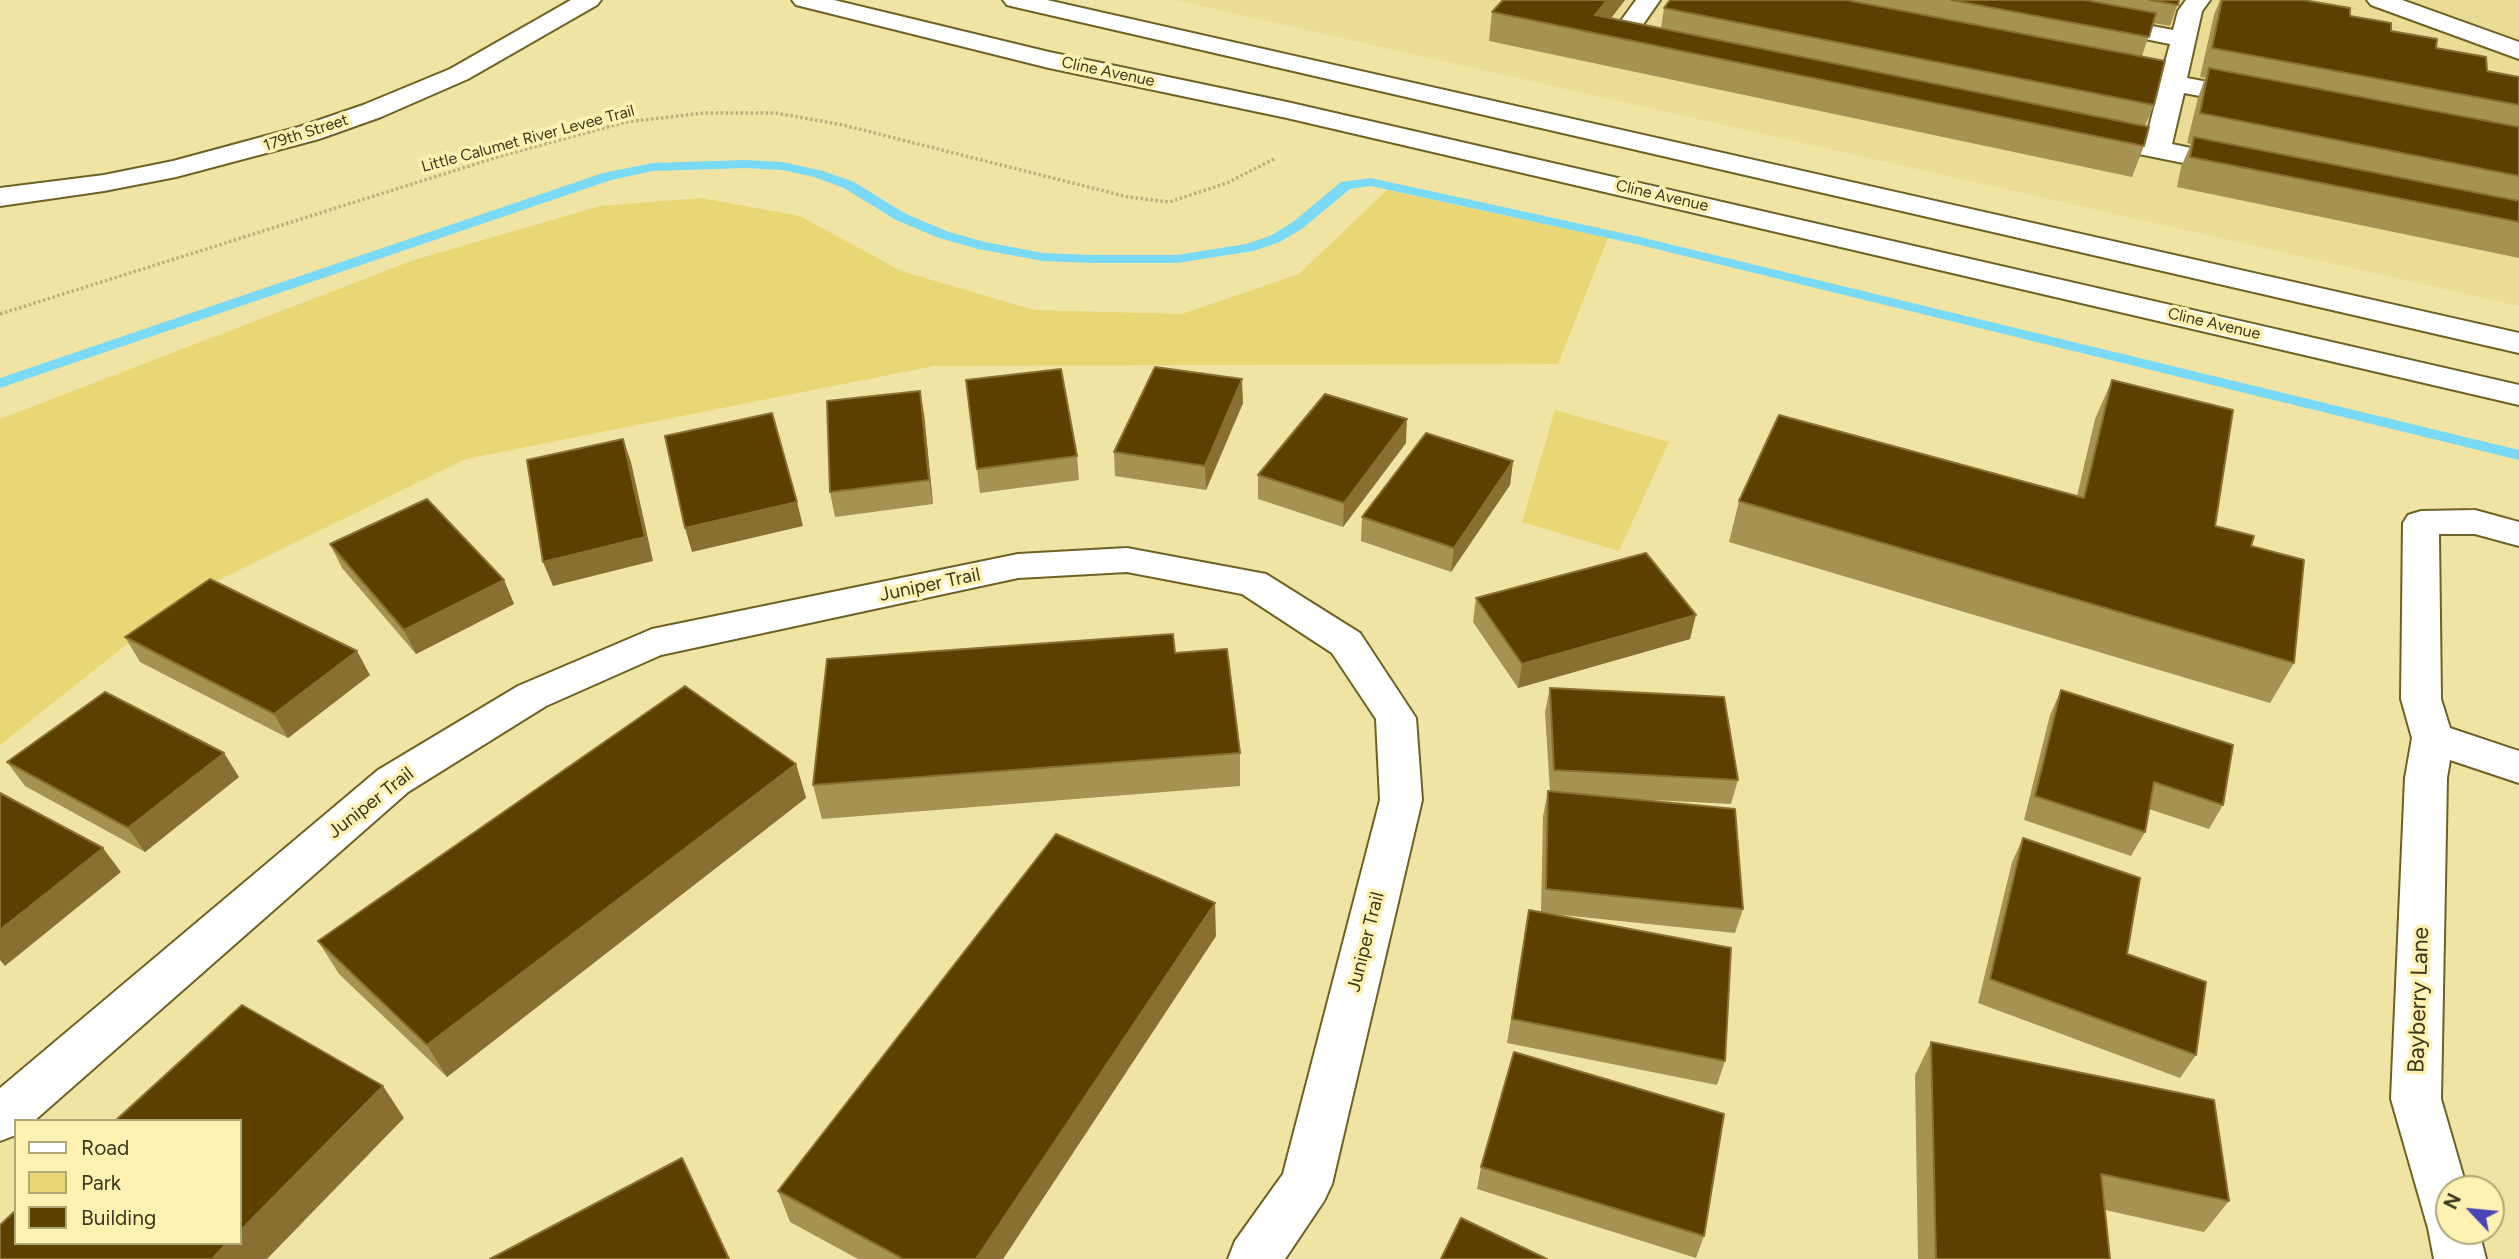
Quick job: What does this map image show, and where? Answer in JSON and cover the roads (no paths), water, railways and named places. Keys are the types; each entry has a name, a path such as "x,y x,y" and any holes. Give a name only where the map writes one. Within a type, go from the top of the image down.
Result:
{"main road":[{"name":"179th Street","path":"0,197 152,174 239,154 309,133 372,111 459,74 589,0"},
{"name":"Cline Avenue","path":"804,0 1049,60 1287,110 2519,395"},
{"path":"1016,0 2519,343"},
{"path":"1648,0 1619,40 1673,51"},
{"path":"2157,150 2190,10 2198,0"},
{"path":"2379,0 2519,51"},
{"path":"2077,19 2183,39"},
{"path":"2091,67 2279,103"},
{"path":"2063,130 2264,172"},
{"name":"Bayberry Lane","path":"2437,1175 2416,1099 2429,758 2421,699 2421,523 2475,522 2519,534"},
{"name":"Juniper Trail","path":"0,1119 393,780 532,696 652,643 1018,566 1127,560 1253,583 1346,643 1396,718 1401,800 1306,1184 1254,1259"},
{"path":"2429,758 2519,767"}],"waterway":[{"path":"0,383 608,176 653,167 745,164 782,166 818,174 849,185 901,217 944,235 983,246 1043,257 1091,259 1177,259 1248,248 1275,239 1298,225 1346,185 1371,182 1640,241 2519,455"}]}
